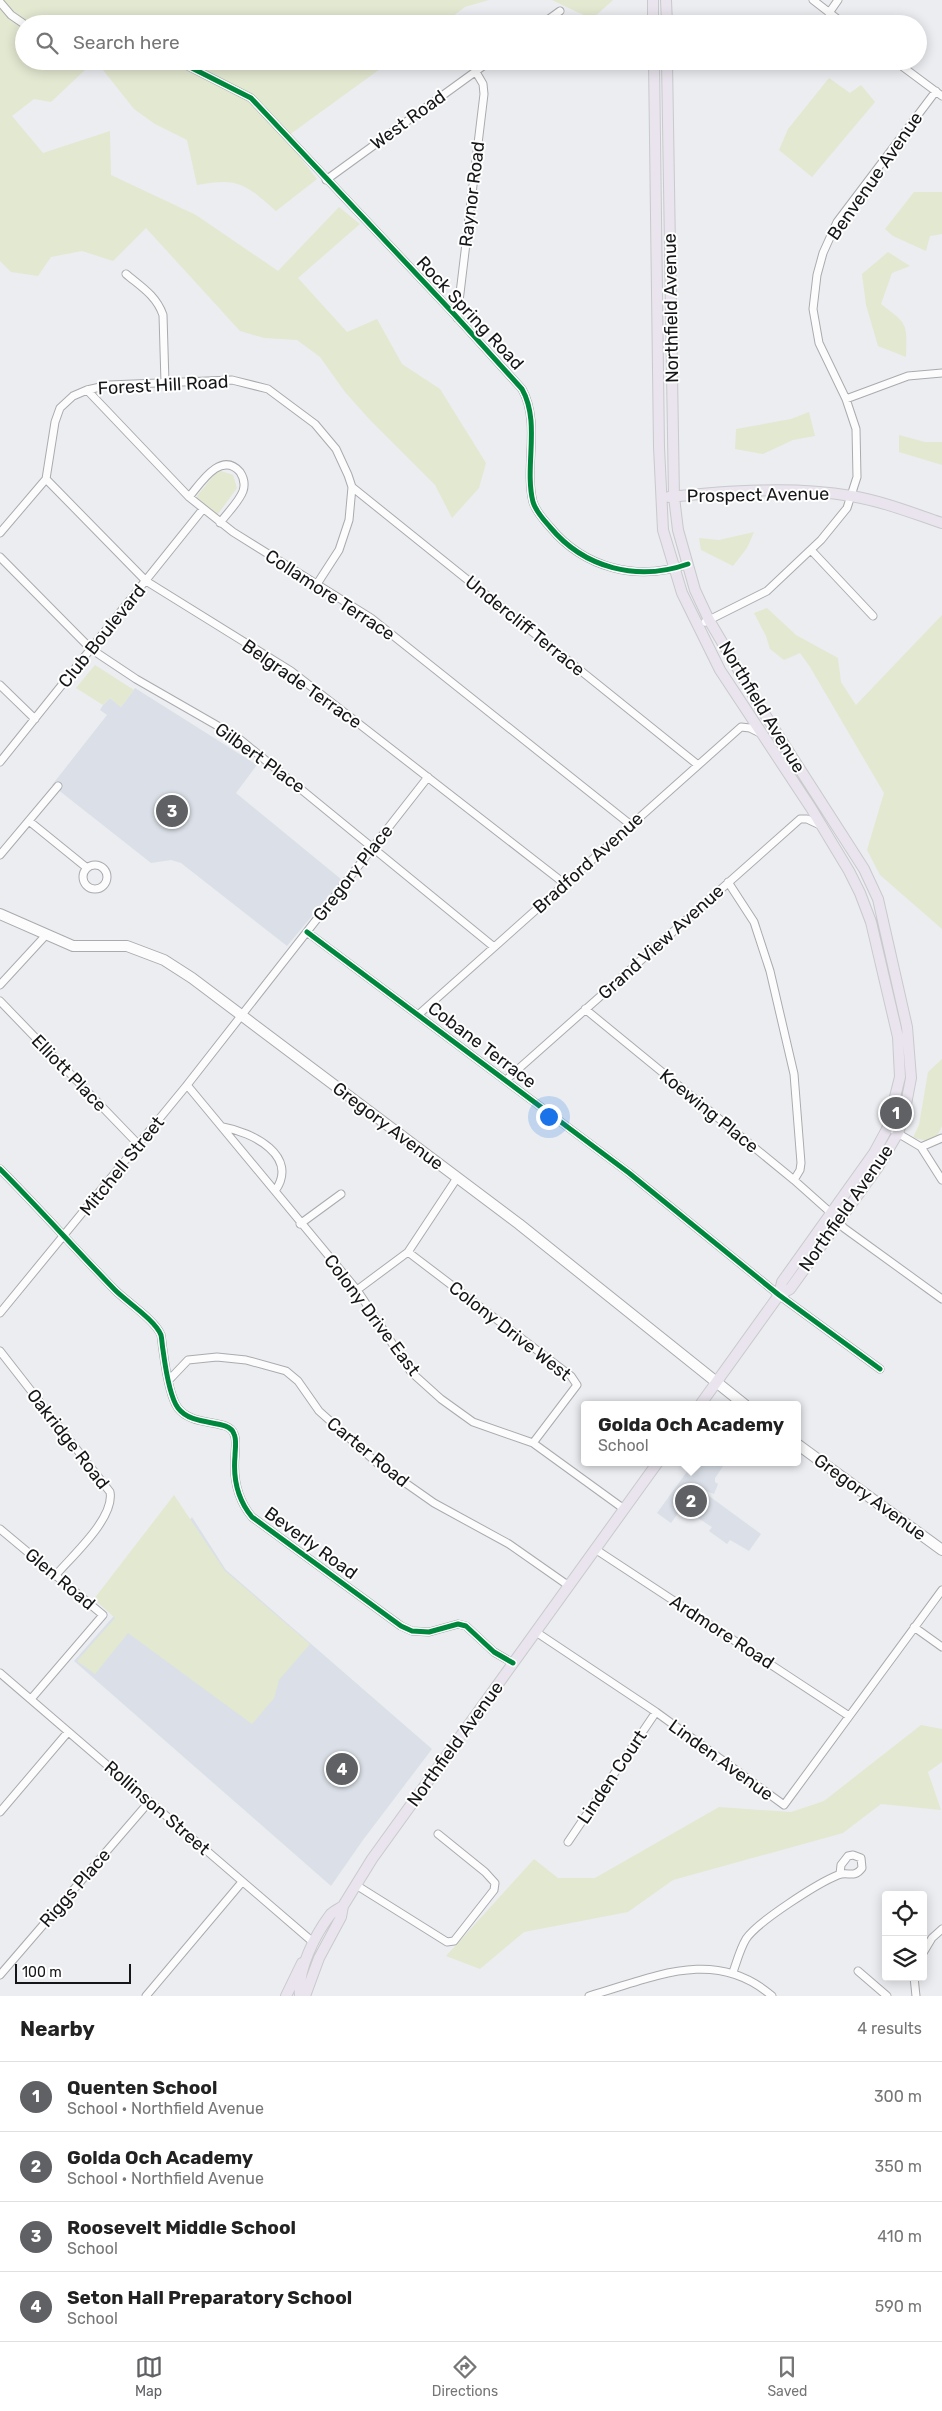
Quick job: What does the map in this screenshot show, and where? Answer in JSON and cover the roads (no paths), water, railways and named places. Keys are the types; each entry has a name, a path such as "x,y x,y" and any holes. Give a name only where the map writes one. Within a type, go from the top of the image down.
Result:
{"main road":[{"path":"653,0 654,15"},
{"path":"666,0 666,15"},
{"name":"Northfield Avenue","path":"654,70 660,498 663,530 674,569 697,626 720,670 811,808 849,871 871,922 898,1036 900,1077 886,1129 874,1153 790,1289 779,1295 703,1401"},
{"name":"Northfield Avenue","path":"667,70 674,497 678,530 695,590 709,620 762,710 864,869 878,898 907,1027 911,1058 908,1097 898,1133 878,1167 835,1217"},
{"path":"655,127 668,127"},
{"name":"Prospect Avenue","path":"660,498 741,492 808,492 852,496 888,505 942,523"},
{"path":"752,717 762,710"},
{"path":"811,808 821,802"},
{"name":"Gregory Avenue","path":"0,914 74,946 127,946 164,960 518,1224 739,1401"},
{"name":"Gregory Avenue","path":"801,1447 942,1550"},
{"name":"Northfield Avenue","path":"305,1996 319,1958 341,1918 343,1906 372,1859 655,1466"},
{"name":"Northfield Avenue","path":"300,1996 299,1987 314,1943 331,1913 343,1906"},
{"path":"286,1996 293,1978 314,1943"}],"street":[{"path":"813,0 833,15"},
{"path":"829,12 838,0"},
{"path":"0,2 15,16"},
{"path":"554,15 560,11"},
{"name":"Rock Spring Road","path":"196,70 251,98 522,389 528,400 533,503 559,539 580,556 604,567 656,571 674,569 688,564"},
{"name":"West Road","path":"326,180 479,70"},
{"path":"907,70 939,94"},
{"name":"Raynor Road","path":"457,318 484,94 482,84 476,72"},
{"name":"Benvenue Avenue","path":"697,626 762,596 811,550 844,512 852,496 857,478 858,445 856,429 846,399 824,356 814,326 814,292 820,262 837,222 939,94"},
{"path":"126,274 151,294 163,315 165,383"},
{"path":"846,399 908,376 942,373"},
{"name":"Forest Hill Road","path":"46,479 60,408 73,396 109,385 232,380 268,389 315,424 329,440 336,449 352,487 349,520 345,533 332,562 317,584"},
{"name":"Collamore Terrace","path":"88,390 189,497 203,509 220,522 371,618 631,826"},
{"path":"189,497 216,467 228,466 238,471 244,482 242,494 220,522"},
{"path":"0,533 46,479"},
{"name":"Belgrade Terrace","path":"46,479 146,581 291,672 565,884"},
{"name":"Undercliff Terrace","path":"352,487 698,766"},
{"name":"Club Boulevard","path":"0,762 203,509"},
{"path":"811,550 873,616"},
{"name":"Gilbert Place","path":"0,558 91,649 136,679 237,737 494,946"},
{"path":"0,685 35,719"},
{"name":"Bradford Avenue","path":"418,1015 741,727 750,728 763,735"},
{"name":"Gregory Place","path":"241,1016 428,777"},
{"path":"0,855 58,786"},
{"name":"Grand View Avenue","path":"506,1080 800,819 807,819 822,826"},
{"path":"29,821 87,868"},
{"path":"728,882 754,922 770,971 794,1074 801,1163 794,1180"},
{"name":"Cobane Terrace","path":"307,932 629,1173 779,1295 880,1368"},
{"path":"0,985 46,934"},
{"name":"Elliott Place","path":"0,1002 138,1144"},
{"name":"Koewing Place","path":"585,1009 794,1180 835,1217 844,1228 942,1299"},
{"name":"Mitchell Street","path":"0,1314 66,1235 241,1016"},
{"name":"Colony Drive East","path":"187,1085 300,1224 357,1290 411,1372 441,1399 473,1422 533,1443 624,1509"},
{"path":"222,1127 238,1130 277,1154 283,1166 283,1180 275,1191"},
{"path":"886,1129 898,1133 921,1147 942,1180"},
{"path":"921,1147 942,1138"},
{"name":"Beverly Road","path":"0,1169 66,1235 116,1291 155,1326 161,1335 169,1380 178,1408 187,1417 230,1427 234,1434 234,1470 240,1500 246,1510 260,1524 401,1626 412,1631 429,1632 458,1624 466,1626 494,1652 513,1663"},
{"path":"357,1290 408,1252 457,1178"},
{"path":"300,1224 340,1194"},
{"name":"Colony Drive West","path":"408,1252 571,1376 578,1385 533,1443"},
{"name":"Oakridge Road","path":"0,1351 110,1492 112,1500 109,1510 99,1526 55,1576"},
{"name":"Carter Road","path":"169,1380 188,1360 217,1357 246,1360 286,1371 298,1381 319,1411 377,1463 434,1503 508,1544 569,1586"},
{"name":"Glen Road","path":"0,1529 103,1616 31,1699"},
{"name":"Ardmore Road","path":"595,1549 850,1716"},
{"name":"Linden Avenue","path":"536,1632 656,1712 784,1805 942,1590"},
{"path":"914,1628 942,1647"},
{"name":"Rollinson Street","path":"0,1673 314,1943"},
{"name":"Linden Court","path":"568,1842 656,1712"},
{"path":"0,1812 68,1732"},
{"name":"Riggs Place","path":"0,1975 149,1802"},
{"path":"356,1885 447,1942 454,1941 494,1890 495,1883 485,1872 438,1834"},
{"path":"733,1972 746,1938 756,1927 776,1912 840,1874"},
{"path":"146,1996 242,1882"},
{"path":"927,1946 932,1938 942,1930"},
{"path":"589,1996 687,1968 714,1968 733,1972 755,1983 772,1996"},
{"path":"858,1971 887,1996"},
{"path":"914,1981 916,1996"}],"place":[{"name":"Roosevelt Middle School","path":"172,811"},
{"name":"Quenten School","path":"896,1113"},
{"name":"Golda Och Academy","path":"691,1501"},
{"name":"Seton Hall Preparatory School","path":"342,1769"}]}
